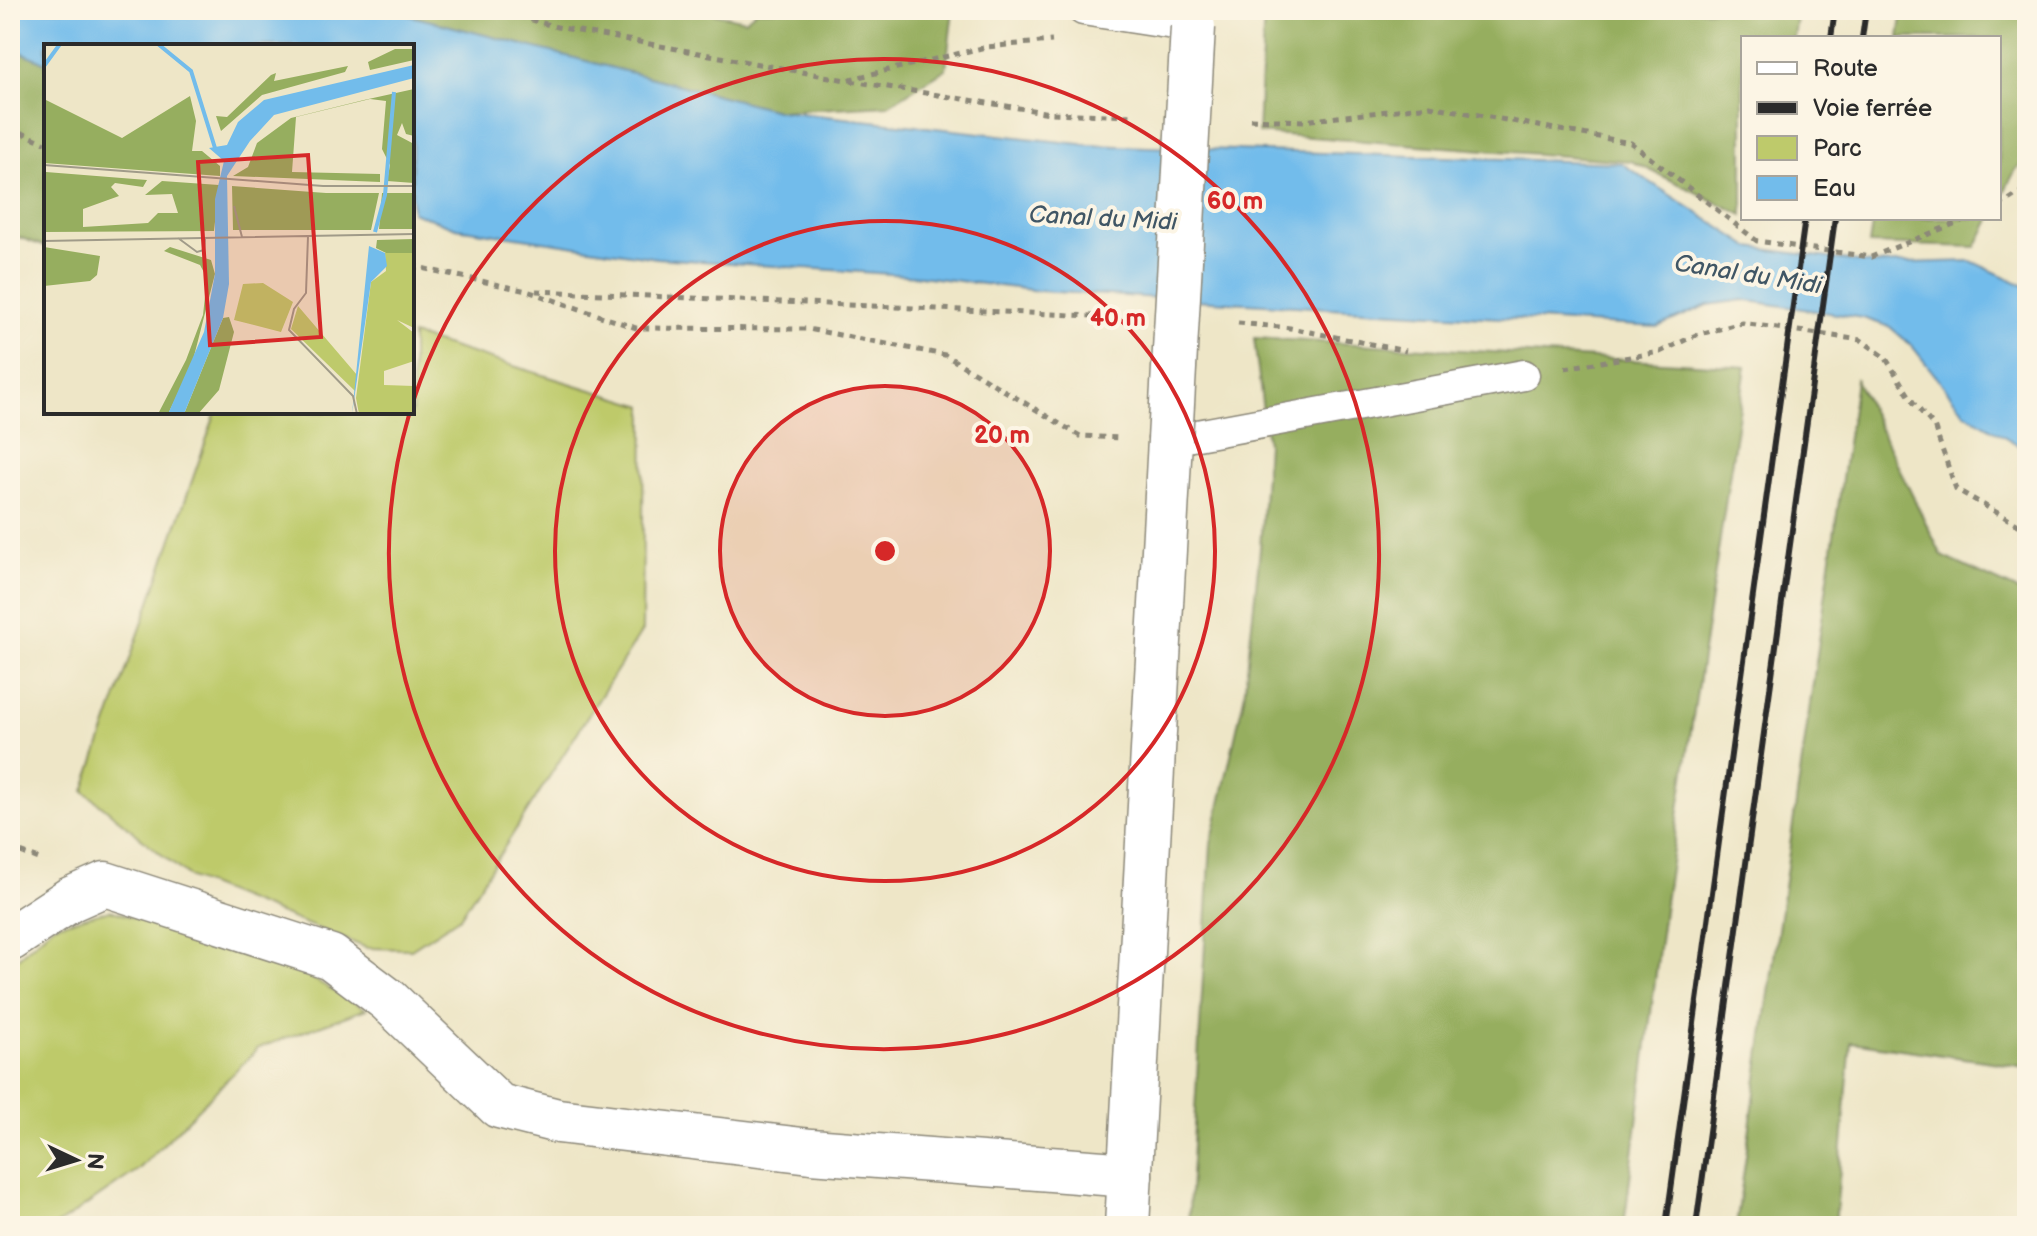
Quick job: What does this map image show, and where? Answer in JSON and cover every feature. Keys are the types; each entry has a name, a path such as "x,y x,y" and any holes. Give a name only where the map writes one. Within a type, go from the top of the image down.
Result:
{"main road":[{"path":"1127,1226 1193,18"},
{"path":"10,939 71,899 105,884 331,957 388,1000 499,1106 558,1121 811,1151 1130,1175"}],"lane":[{"path":"1083,10 1193,18"},
{"path":"1170,440 1524,375"}],"path":[{"path":"496,10 557,27 846,80 1050,113 1134,116"},
{"path":"846,80 986,47 1066,39"},
{"path":"1250,119 1304,121 1430,106 1631,143 1757,241 1871,257 1964,220"},
{"path":"10,128 44,142"},
{"path":"2001,205 2027,188"},
{"path":"414,266 527,291 636,328 808,329 945,355 1080,436 1170,440"},
{"path":"527,291 1117,317"},
{"path":"1238,323 1290,328 1416,353"},
{"path":"1524,375 1660,352 1696,335 1742,323 1861,340 1885,357 1915,405 1934,426 1956,489 2027,530"}],"green space":[{"path":"388,10 697,10 745,20 757,10 953,10 946,69 888,105 780,111"},
{"path":"1264,10 1798,10 1794,36 1741,36 1741,214 1631,161 1258,133"},
{"path":"1903,10 2027,10 2027,161 2016,169 2001,198 2001,36 1899,36"},
{"path":"10,47 44,62 44,246 10,234"},
{"path":"1873,220 1990,220 1976,247 1869,244"},
{"path":"414,336 644,406 642,631 460,917 411,949 367,948 190,878 84,791 215,414 414,414"},
{"path":"1254,338 1746,367 1665,902 1624,1226 1188,1226 1211,844 1244,697 1260,549 1267,444"},
{"path":"1856,380 1942,556 2027,595 2027,1067 1851,1042 1835,1226 1736,1226"},
{"path":"110,910 304,974 366,1009 258,1048 139,1169 56,1226 10,1226 10,965 54,925"}],"water":[{"name":"Canal du Midi","path":"10,10 388,10 780,111 1089,145 1621,163 1750,247 1871,264 1971,261 2027,287 2027,450 1965,413 1912,346 1890,327 1863,318 1743,300 1708,305 1657,327 1039,291 920,276 657,258 456,228 414,213 414,44 44,44 44,62 10,47"}],"railway":[{"path":"1831,36 1835,10"},
{"path":"1862,36 1866,10"},
{"path":"1666,1226 1805,220"},
{"path":"1696,1226 1835,220"}]}
